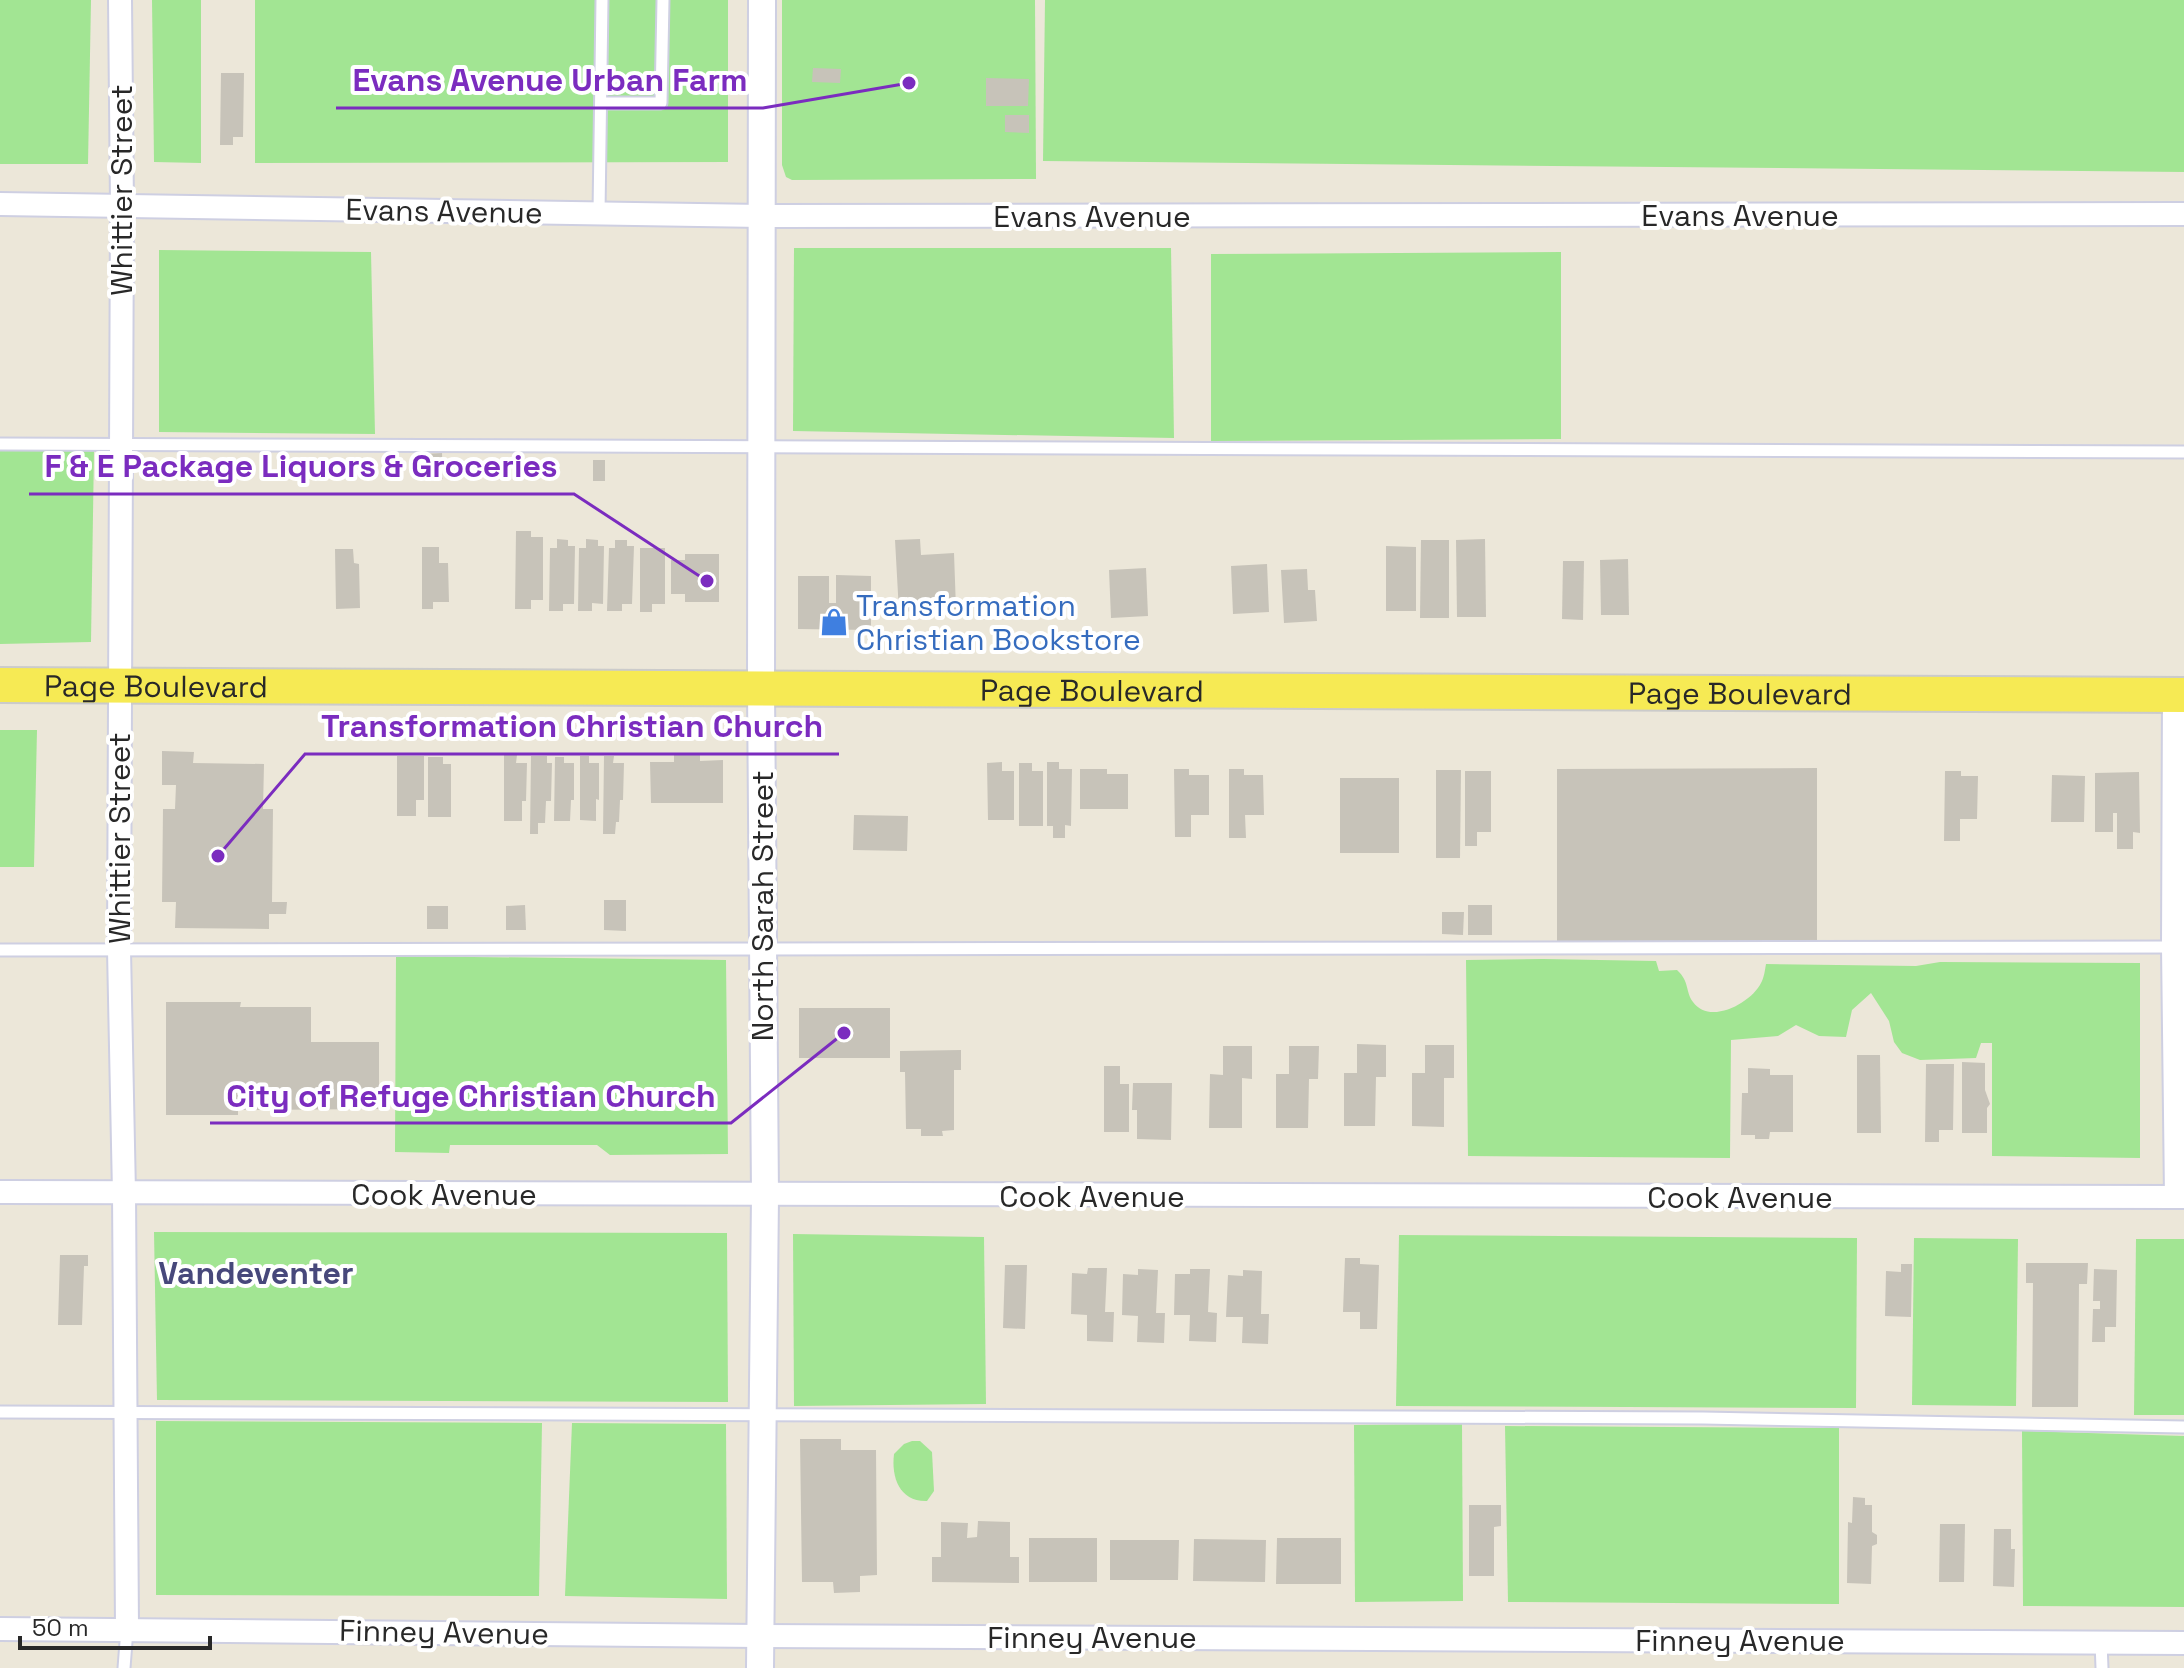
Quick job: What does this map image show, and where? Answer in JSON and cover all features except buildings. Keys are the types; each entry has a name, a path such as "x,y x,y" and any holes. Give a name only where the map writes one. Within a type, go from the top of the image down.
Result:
{"main road":[{"name":"Page Boulevard","path":"0,685 2179,695"}],"street":[{"name":"Whittier Street","path":"120,0 119,950 127,1629"},
{"name":"North Sarah Street","path":"760,1668 765,1196 761,689 762,0"},
{"name":"Evans Avenue","path":"0,204 762,216 2184,214"},
{"path":"2179,695 2173,947 2180,1197"},
{"name":"Cook Avenue","path":"0,1192 2180,1197"},
{"name":"Finney Avenue","path":"0,1629 2184,1643"}],"lane":[{"path":"599,213 602,0"},
{"path":"602,103 661,103 663,0"},
{"path":"0,444 2184,452"},
{"path":"0,950 2173,947"},
{"path":"0,1412 1687,1418 2184,1427"},
{"path":"124,1668 127,1629"},
{"path":"2101,1642 2102,1668"}],"green space":[{"path":"0,0 91,0 88,164 0,164"},
{"path":"152,0 201,0 201,163 154,162"},
{"path":"255,0 728,0 728,162 255,163"},
{"path":"782,0 1035,0 1036,179 792,180 786,177 782,165"},
{"path":"1045,0 2184,0 2184,172 1043,161"},
{"path":"794,248 1171,248 1174,438 793,431"},
{"path":"159,250 371,252 375,434 159,432"},
{"path":"1561,252 1561,439 1211,441 1211,254"},
{"path":"0,450 94,451 91,642 0,644"},
{"path":"0,730 37,730 34,867 0,867"},
{"path":"396,956 726,960 728,1154 610,1155 597,1145 450,1145 449,1153 395,1152"},
{"path":"1466,960 1656,961 1659,971 1677,970 1693,1002 1700,1009 1710,1012 1730,1009 1749,997 1762,981 1766,964 1916,966 1940,962 2140,963 2140,1158 1992,1156 1992,1043 1981,1043 1976,1058 1920,1060 1902,1053 1894,1042 1889,1021 1871,993 1852,1010 1846,1037 1819,1036 1796,1025 1778,1036 1731,1040 1730,1158 1468,1156"},
{"path":"154,1232 727,1233 728,1402 157,1400"},
{"path":"793,1234 984,1237 986,1404 794,1406"},
{"path":"1399,1235 1857,1238 1856,1408 1396,1406"},
{"path":"1914,1238 2018,1239 2016,1406 1912,1405"},
{"path":"2136,1239 2184,1239 2184,1415 2134,1415"},
{"path":"156,1421 542,1423 539,1596 156,1595"},
{"path":"572,1423 726,1424 727,1599 565,1596"},
{"path":"1462,1424 1463,1601 1355,1602 1354,1425"},
{"path":"1505,1426 1839,1428 1839,1604 1508,1602"},
{"path":"2022,1431 2184,1436 2184,1607 2023,1606"},
{"path":"912,1441 920,1441 932,1452 934,1491 927,1501 904,1493 894,1472 894,1454"}],"place":[{"name":"Evans Avenue Urban Farm","path":"909,83"},
{"name":"F & E Package Liquors & Groceries","path":"707,581"},
{"name":"Transformation Christian Bookstore","path":"834,622"},
{"name":"Transformation Christian Church","path":"218,856"},
{"name":"City of Refuge Christian Church","path":"844,1033"}],"district":[{"name":"Vandeventer","path":"256,1273"}]}
